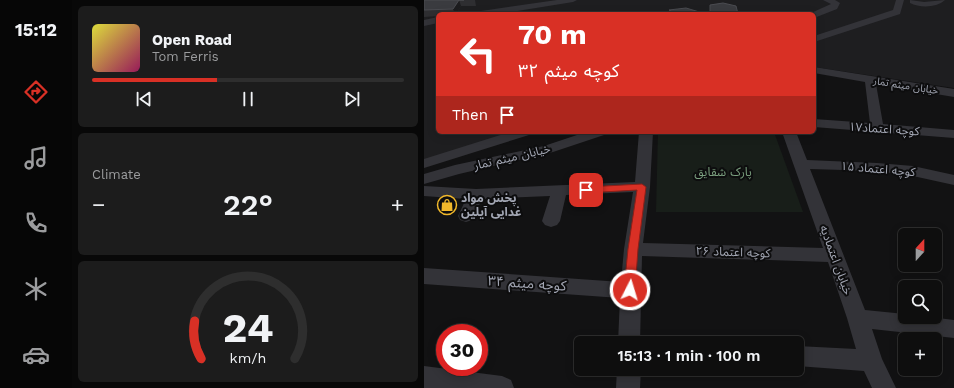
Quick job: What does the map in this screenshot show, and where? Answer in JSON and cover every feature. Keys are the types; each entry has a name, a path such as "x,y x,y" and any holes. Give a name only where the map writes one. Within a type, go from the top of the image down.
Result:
{"street":[{"path":"494,12 573,0"},
{"path":"816,14 834,7 836,3 828,0"},
{"path":"816,38 897,12 900,0"},
{"path":"915,0 913,1 923,4 941,0"},
{"path":"424,23 436,20"},
{"name":"خیابان میثم تمار","path":"816,70 954,93"},
{"name":"خیابان میثم تمار","path":"816,77 826,76 864,79"},
{"path":"864,79 876,128"},
{"name":"کوچه اعتماد۱۷","path":"816,123 954,134"},
{"path":"424,164 518,134"},
{"name":"خیابان میثم تمار","path":"424,179 455,170 548,149 593,134"},
{"path":"629,336 633,249 642,187 646,134"},
{"name":"خیابان اعتمادیه","path":"790,134 802,164 833,255 858,318 871,361 884,388"},
{"name":"کوچه اعتماد ۱۵","path":"802,164 877,167 913,171 954,180"},
{"path":"424,191 476,194 642,187"},
{"path":"551,221 558,191"},
{"path":"466,216 476,194"},
{"name":"کوچه اعتماد ۲۶","path":"633,249 833,255"},
{"name":"کوچه میثم ۳۴","path":"424,276 630,290"},
{"path":"858,318 954,329"},
{"path":"804,356 871,361"},
{"path":"628,388 629,376"},
{"path":"424,377 502,388"}],"shaded area":[{"path":"424,0 954,0 954,88 816,67 816,12 436,12 436,134 527,134 424,166"}],"green space":[{"name":"پارک شقایق","path":"658,134 775,134 803,212 656,212"}],"building":[{"path":"424,0 459,0 453,9 424,10"},
{"path":"723,3 736,6 738,12 710,12 710,5"},
{"path":"686,8 699,12 670,12 669,10"}],"place":[{"name":"پخش مواد غدایی آیلین","path":"447,205"}],"route":[{"path":"586,190 642,187 633,249 630,290"}]}
